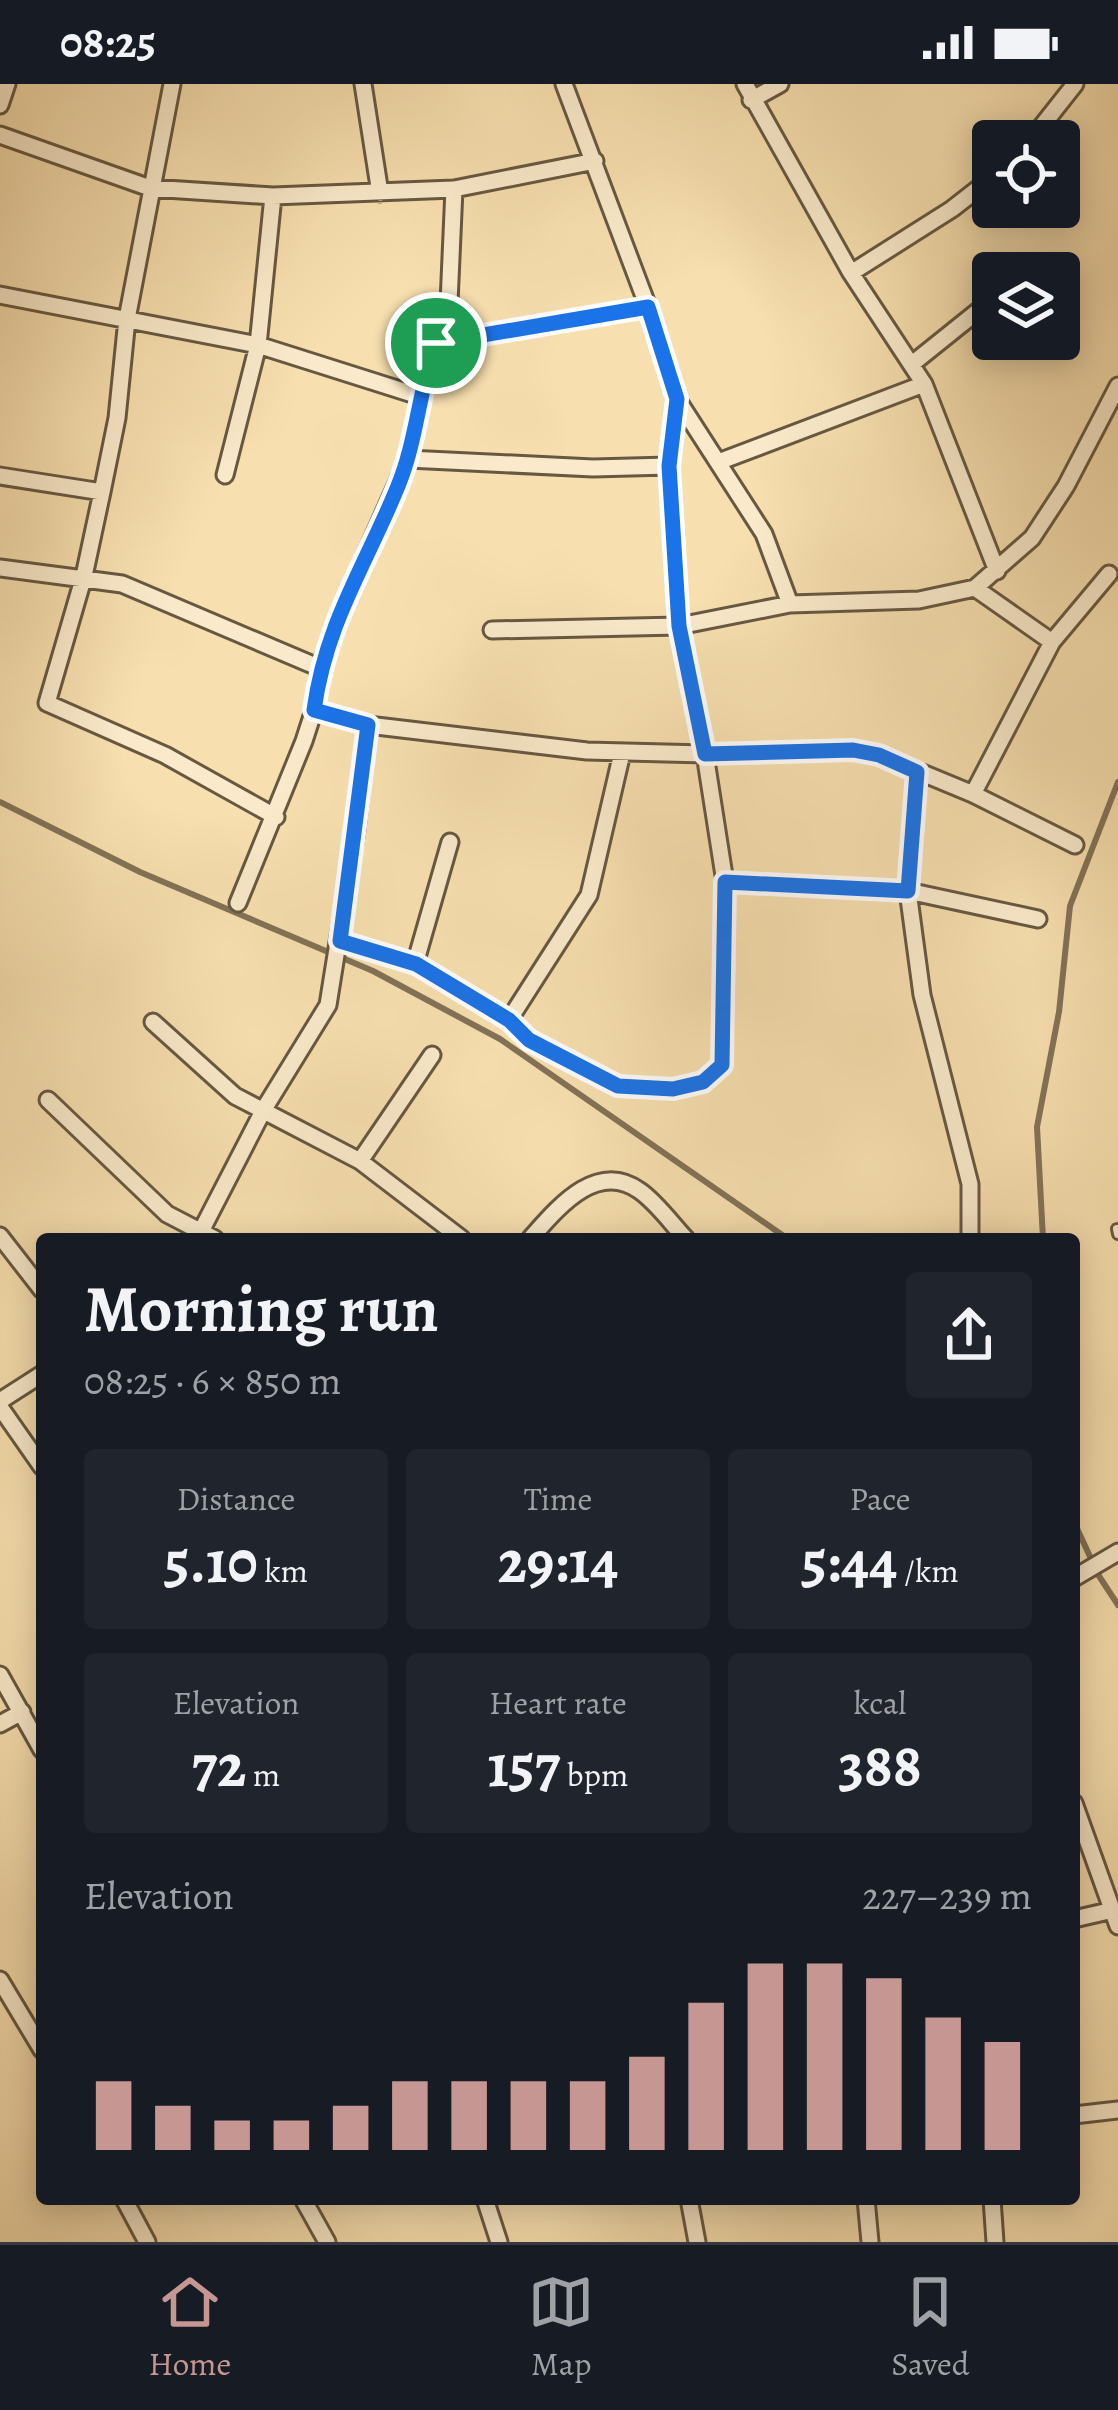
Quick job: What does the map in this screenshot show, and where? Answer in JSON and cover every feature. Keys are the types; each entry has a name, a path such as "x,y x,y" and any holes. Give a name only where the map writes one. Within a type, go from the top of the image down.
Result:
{"street":[{"path":"0,104 7,84"},
{"path":"172,84 127,319 117,418 84,576 47,703 165,755 275,817"},
{"path":"363,84 380,193"},
{"path":"564,84 648,307 677,399 764,534 790,604"},
{"path":"780,84 748,92 851,272 924,384 998,571"},
{"path":"1047,120 1076,84"},
{"path":"0,135 150,188 273,196 454,189 595,161"},
{"path":"238,903 314,710 320,668 408,459 419,396 449,303 454,189"},
{"path":"851,272 972,193"},
{"path":"225,475 258,345 273,196"},
{"path":"0,295 258,345 419,396"},
{"path":"436,343 648,307"},
{"path":"912,364 972,316"},
{"path":"721,461 924,384"},
{"path":"492,630 679,626 790,604 919,600 976,588 1033,538 1118,386"},
{"path":"340,945 416,964 509,1020 529,1040 618,1086 673,1089 703,1082 722,1065 725,882 679,626 669,466 677,399"},
{"path":"408,459 593,469 669,466"},
{"path":"0,476 102,492"},
{"path":"0,568 122,584 320,668"},
{"path":"973,794 1052,642 1109,574"},
{"path":"976,588 1052,642"},
{"path":"314,710 368,725 622,753 853,750 879,755 973,794 1076,845"},
{"path":"207,1233 264,1109 325,1011 340,945 368,725"},
{"path":"509,1020 589,895 622,753"},
{"path":"917,772 908,891 922,995 970,1184 970,1233"},
{"path":"416,964 449,842"},
{"path":"725,882 908,891 1038,919"},
{"path":"153,1022 235,1096 360,1161 454,1233"},
{"path":"360,1161 432,1055"},
{"path":"48,1100 167,1214 198,1233"},
{"path":"536,1233 579,1190 608,1181 642,1192 680,1233"},
{"path":"2,1241 36,1283"},
{"path":"36,1378 0,1404 36,1458"},
{"path":"1080,1575 1118,1552"},
{"path":"0,1675 36,1739"},
{"path":"0,1724 22,1712"},
{"path":"1080,1819 1116,1918 1080,1919"},
{"path":"0,1980 36,2040"},
{"path":"1080,2114 1118,2110"},
{"path":"127,2205 146,2242"},
{"path":"306,2205 327,2242"},
{"path":"487,2205 499,2242"},
{"path":"689,2205 697,2242"},
{"path":"867,2205 870,2242"},
{"path":"992,2205 995,2242"}],"waterway":[{"path":"1043,1233 1037,1127 1059,1012 1070,906 1118,782"},
{"path":"0,802 140,872 373,971 500,1039 779,1233"},
{"path":"1080,1535 1118,1605"}],"route":[{"path":"648,307 677,399 669,466 679,626 705,754 853,750 879,755 917,772 908,891 725,882 722,1065 703,1082 673,1089 618,1086 529,1040 509,1020 416,964 340,941 368,725 314,710 320,668 408,459 419,396 436,343 648,307"}]}
